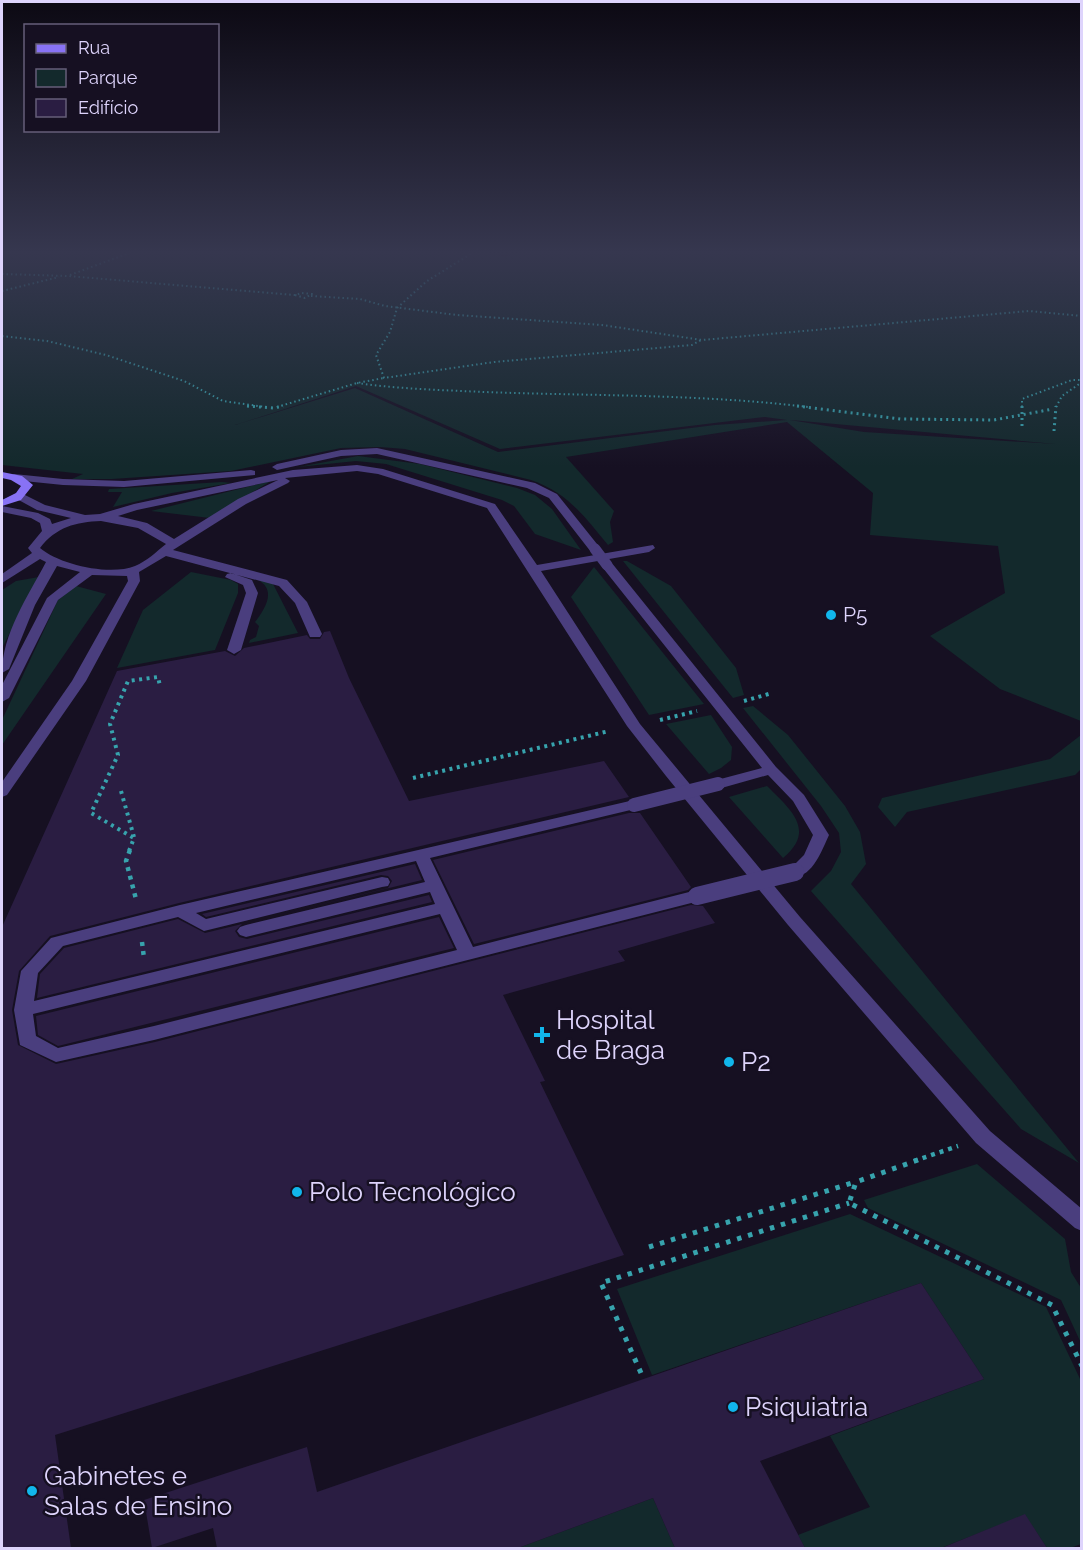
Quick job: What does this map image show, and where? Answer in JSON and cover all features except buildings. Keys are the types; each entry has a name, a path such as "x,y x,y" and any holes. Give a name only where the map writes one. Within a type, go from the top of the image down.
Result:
{"street":[{"path":"2,475 15,477 27,485 22,494 2,502"}],"lane":[{"path":"15,477 63,482 124,484 235,475 341,453 377,451 531,486 552,496 771,770 800,798 821,835 811,858 795,872 154,1033 56,1055 27,1040 23,1010 30,971 57,942 634,805 771,770"},
{"path":"313,472 263,490 169,548 154,562 134,571 90,571 53,561 39,554 34,548 39,538 47,530 75,519 96,518 134,507 293,473 357,468 379,471 490,506 507,528 634,726 670,773 794,921 982,1137 1082,1222"},
{"path":"22,494 63,482"},
{"path":"22,494 41,508 138,524 165,536 169,548"},
{"path":"2,509 34,515 46,521 47,530"},
{"path":"169,548 283,583 301,602 315,634"},
{"path":"532,569 649,548"},
{"path":"2,579 39,554"},
{"path":"2,669 29,605 53,561"},
{"path":"154,562 227,575 248,583 252,593 234,650"},
{"path":"2,698 53,598 90,571"},
{"path":"2,792 79,681 134,581 134,571"},
{"path":"421,855 467,953"},
{"path":"180,911 204,925 382,882"},
{"path":"246,931 435,885"},
{"path":"23,1010 445,907"}],"path":[{"path":"384,378 376,355 393,322"},
{"path":"563,322 602,325 702,340 901,322"},
{"path":"2,336 56,343 127,361 184,381 223,401 238,405 273,408 309,399 357,382 494,362 692,345 702,340"},
{"path":"1022,426 1022,399 1072,380 1082,381"},
{"path":"1054,431 1053,409 1062,396 1082,381"},
{"path":"357,382 383,387 592,396 651,396 783,404 901,419 959,420 1022,416 1053,409"},
{"path":"134,838 92,813 118,755 110,724 128,681 158,677 160,686"},
{"path":"738,702 772,693"},
{"path":"412,778 703,710"},
{"path":"121,791 134,838 126,861 137,901 147,980"},
{"path":"649,1247 834,1187 856,1182 982,1137"},
{"path":"849,1203 856,1182"},
{"path":"641,1373 601,1283 849,1203 1052,1305 1082,1366"}],"green space":[{"path":"2,322 1081,322 1081,721 1000,689 930,636 1005,593 998,546 870,535 873,493 787,422 566,457 614,511 610,522 613,542 608,545 574,506 544,485 405,449 341,448 231,471 112,479 72,479 83,474 2,465","holes":["356,386 500,449 765,417 787,420 715,425 498,452 355,388 235,425","791,420 1056,444 864,432"]},
{"path":"358,456 420,464 517,488 535,495 552,509 581,550 535,534 514,506 502,500 386,464 356,461 298,467"},
{"path":"271,481 210,518 151,511"},
{"path":"231,483 172,493 113,507 122,492 108,492 109,489"},
{"path":"623,561 627,561 671,586 736,668 744,695 733,698"},
{"path":"594,567 704,704 649,715 571,597"},
{"path":"191,572 231,580 238,584 238,593 215,650 117,668 143,610"},
{"path":"39,577 2,648 2,590 16,581"},
{"path":"258,580 272,582 298,633 249,643 256,637 259,626 255,622 265,606 268,594 264,584"},
{"path":"76,586 106,594 2,745 2,720 58,600"},
{"path":"753,706 788,735 845,806 860,832 866,864 851,884 1079,1163 1021,1129 811,891 831,871 841,852 839,833 821,806 743,708"},
{"path":"711,715 732,747 731,760 709,774 666,724"},
{"path":"1081,735 1081,769 1075,775 907,812 895,827 878,807 882,798 1050,759"},
{"path":"767,786 791,812 799,829 793,848 783,858 729,797"},
{"path":"977,1164 1065,1239 1071,1272 1081,1288 1081,1343 1061,1300 868,1208 864,1200"},
{"path":"850,1214 1046,1307 1081,1381 1081,1544 1070,1548 1047,1548 1025,1515 941,1548 805,1548 798,1535 870,1507 830,1436 984,1379 921,1283 652,1375 617,1289"},
{"path":"653,1498 675,1548 518,1548"}],"place":[{"name":"P5","path":"831,615"},
{"name":"Hospital de Braga","path":"542,1035"},
{"name":"P2","path":"729,1062"},
{"name":"Polo Tecnológico","path":"297,1192"},
{"name":"Psiquiatria","path":"733,1407"},
{"name":"Gabinetes e Salas de Ensino","path":"32,1491"}]}
